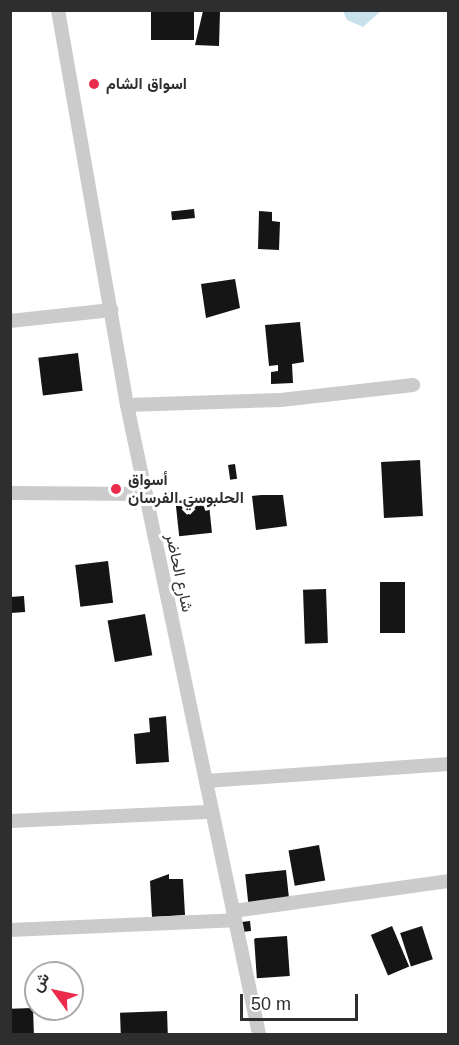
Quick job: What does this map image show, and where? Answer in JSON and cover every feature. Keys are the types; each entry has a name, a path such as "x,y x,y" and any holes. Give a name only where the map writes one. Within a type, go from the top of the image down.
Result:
{"street":[{"name":"شارع الحاضر","path":"58,10 127,405 259,1035"},
{"path":"10,321 111,310"},
{"path":"127,405 281,400 413,385"},
{"path":"10,493 146,494"},
{"path":"206,781 448,764"},
{"path":"10,821 212,812"},
{"path":"10,930 234,915 448,881"}],"water":[{"path":"343,11 381,11 363,27 347,20"}],"building":[{"path":"151,10 194,10 194,40 151,40"},
{"path":"203,11 220,12 219,46 195,45"},
{"path":"194,209 195,218 172,220 171,211"},
{"path":"259,211 272,212 272,221 280,222 279,250 258,249"},
{"path":"235,279 240,308 206,318 201,284"},
{"path":"300,322 304,362 292,364 293,383 271,384 271,372 278,371 278,365 269,366 265,325"},
{"path":"78,353 83,391 43,396 38,358"},
{"path":"420,460 423,516 384,518 381,462"},
{"path":"235,464 237,479 230,480 228,465"},
{"path":"208,495 212,533 179,536 175,498"},
{"path":"283,495 287,526 256,530 252,496"},
{"path":"108,561 113,603 80,607 75,565"},
{"path":"380,582 405,582 405,633 380,633"},
{"path":"326,589 328,643 305,644 303,590"},
{"path":"24,596 25,612 11,613 10,597"},
{"path":"145,614 152,655 115,662 108,621"},
{"path":"166,716 169,762 136,764 134,734 150,732 149,718"},
{"path":"319,845 325,880 295,886 288,850"},
{"path":"286,870 289,899 248,903 245,874"},
{"path":"169,874 169,879 183,879 185,915 152,917 150,881"},
{"path":"250,921 251,931 242,932 241,922"},
{"path":"392,926 409,967 388,975 371,935"},
{"path":"422,926 433,959 411,966 400,933"},
{"path":"287,936 290,976 257,978 254,938"},
{"path":"24,1008 24,1021 33,1021 34,1034 11,1034 10,1009"},
{"path":"167,1011 168,1034 121,1034 120,1013"}],"place":[{"name":"اسواق الشام","path":"94,84"},
{"name":"أسواق الحلبوسي.الفرسان","path":"116,489"}]}
